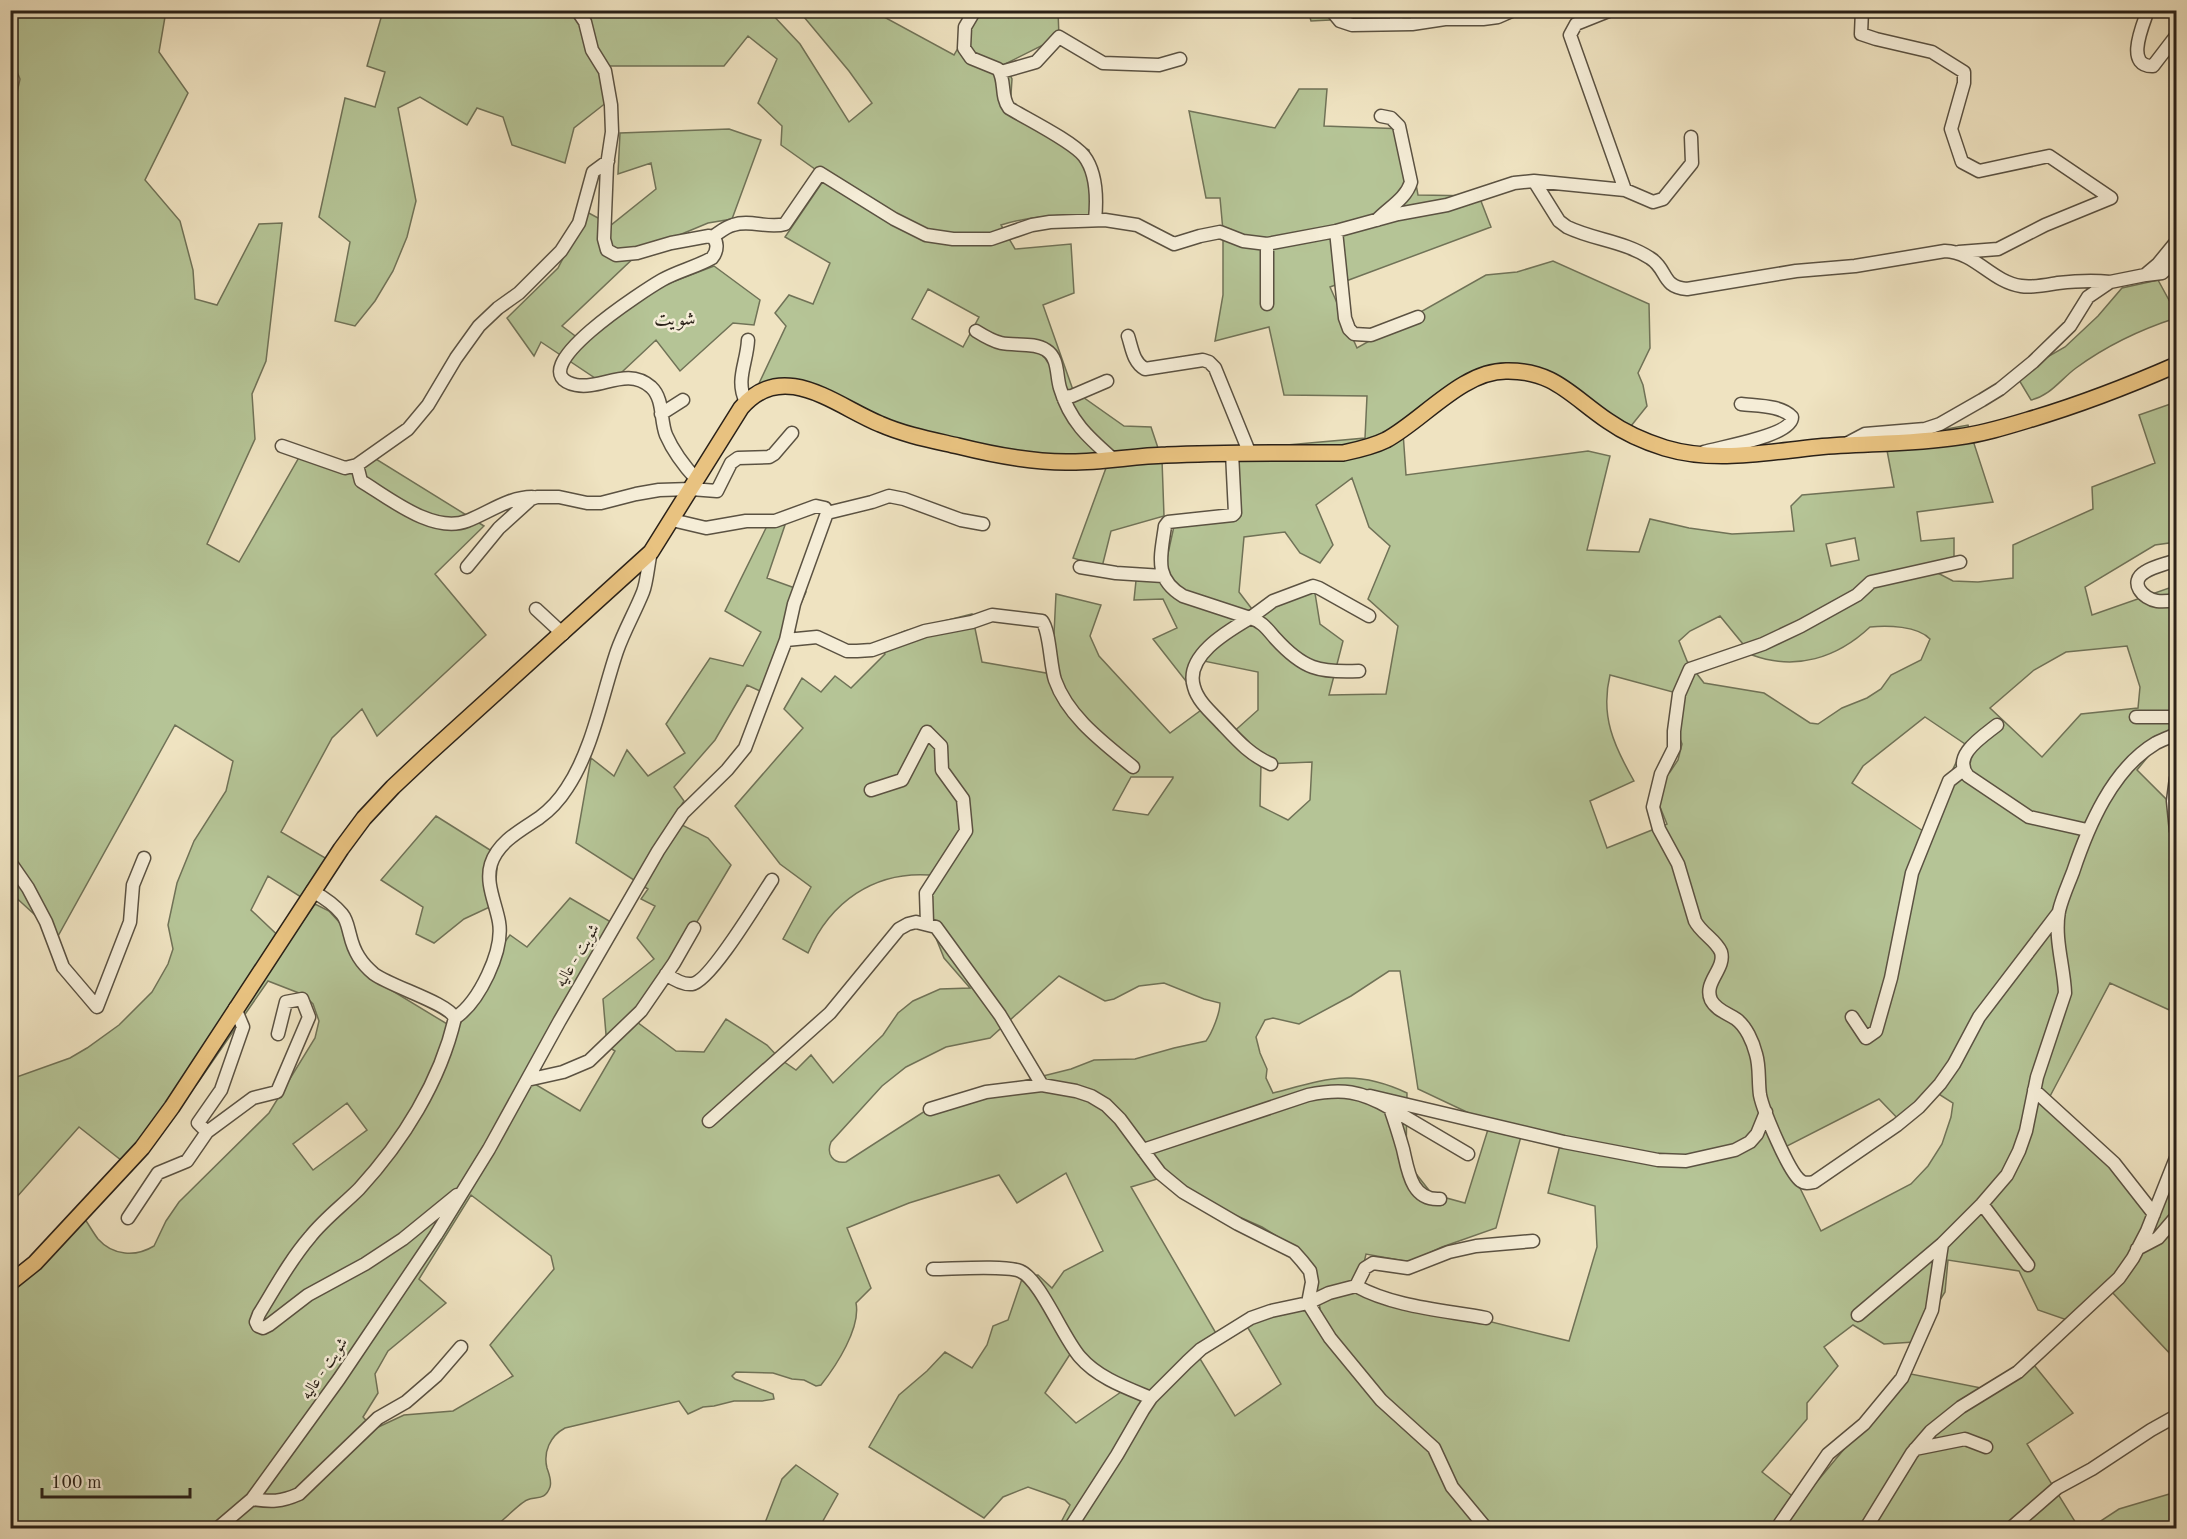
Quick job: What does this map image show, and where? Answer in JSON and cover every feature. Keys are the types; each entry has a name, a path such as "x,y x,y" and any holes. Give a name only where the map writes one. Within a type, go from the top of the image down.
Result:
{"main road":[{"path":"10,1283 35,1263 142,1148 172,1107 312,891 364,818 393,787 651,552 746,402 768,389 801,387 822,394 882,425 962,447 1026,460 1068,462 1163,455 1343,453 1364,449 1402,430 1462,385 1481,375 1502,370 1523,371 1544,376 1563,386 1610,423 1637,437 1666,448 1724,456 1846,444 1931,441 1984,433 2071,407 2176,365"}],"street":[{"path":"577,10 585,22 592,50 605,71 612,124 604,239 607,250 611,254 637,253 671,243 712,237 739,223 778,226 785,224 820,172 912,229 938,237 971,241 992,239 1032,225 1095,220 1131,223 1174,244 1220,232 1243,241 1267,244 1336,231 1447,205 1514,183 1534,182 1625,190 1653,202 1663,199 1692,163 1691,137"},
{"path":"975,10 965,27 963,48 971,58 994,66 1001,72 1004,99 1009,108 1071,145 1085,158 1094,181 1095,220"},
{"path":"1331,10 1340,21 1352,25 1397,17 1412,24 1498,18 1514,10"},
{"path":"1611,10 1576,24 1570,35 1625,190"},
{"path":"1534,182 1559,221 1567,227 1635,249 1656,262 1668,282 1679,288 1687,289 1945,251 1998,249 2045,225 2111,198 2049,156 1979,171 1962,162 1950,129 1964,83 1964,72 1932,52 1861,34 1862,10"},
{"path":"2148,10 2137,50 2137,57 2142,63 2153,66 2176,36"},
{"path":"1001,72 1036,62 1059,38 1103,63 1160,65 1180,59"},
{"path":"1376,221 1403,197 1411,182 1399,126 1391,118 1382,116"},
{"path":"282,446 345,468 357,465 414,423 479,326 519,293 561,251 579,223 593,172 608,161"},
{"path":"1336,231 1344,308 1349,329 1354,334 1371,335 1418,317"},
{"path":"694,484 670,442 653,390 636,379 622,378 578,386 564,378 561,368 574,345 594,327 661,281 712,258 717,247 712,237"},
{"path":"2145,275 2158,264 2176,242"},
{"path":"1267,244 1267,304"},
{"path":"1958,252 2004,281 2020,286 2082,280 2110,282 2162,273 2176,260"},
{"path":"1846,444 1865,434 1924,429 1940,424 1991,395 2033,362 2070,326 2088,297 2110,282"},
{"path":"976,331 999,343 1040,347 1048,351 1056,363 1063,397 1073,417 1087,437 1114,460"},
{"path":"1128,336 1135,360 1145,369 1203,360 1209,362 1215,368 1250,454"},
{"path":"746,402 740,386 740,378 748,340"},
{"path":"1063,397 1072,396 1107,381"},
{"path":"661,414 683,400"},
{"path":"1697,454 1761,438 1788,428 1792,422 1792,417 1788,413 1741,404"},
{"path":"357,465 361,481 414,514 448,525 466,521 491,508 525,497 559,497 587,503 601,503 694,484 717,492 731,463 738,458 769,457 792,432"},
{"path":"1232,453 1235,513 1168,522 1161,557 1163,576 1173,590 1183,596 1257,620 1285,648 1314,668 1332,672 1359,671"},
{"path":"672,520 705,528 746,521 775,521 816,506 825,508 827,513 889,496 904,499 961,520 982,524"},
{"path":"467,567 499,528 525,504 537,497"},
{"name":"شويت - عاليه","path":"218,1528 252,1499 339,1379 463,1191 682,813 727,770 745,748 786,640 794,604 827,513"},
{"path":"463,1191 391,1247 308,1295 269,1325 263,1328 258,1326 256,1322 259,1314 307,1240 365,1181 421,1105 438,1071 455,1018 467,1009 474,998 499,947 500,924 489,878 490,866 495,855 505,843 521,828 553,806 573,779 588,745 618,648 643,592 651,552"},
{"path":"2176,560 2145,572 2139,577 2137,584 2140,592 2147,598 2156,601 2176,600"},
{"path":"1960,562 1871,582 1857,595 1801,626 1763,644 1690,669 1679,694 1674,748 1661,774 1653,807 1659,829 1678,864 1695,921 1720,950 1721,962 1709,987 1712,1003 1742,1025 1752,1044 1758,1062 1760,1092 1766,1112 1799,1180 1805,1183 1814,1182 1897,1125 1918,1107 1940,1084 1954,1064 1979,1017 2059,912"},
{"path":"1080,567 1116,573 1163,576"},
{"path":"1271,764 1249,752 1201,701 1194,687 1193,673 1201,656 1210,645 1273,601 1313,586 1369,616"},
{"path":"536,609 562,634"},
{"path":"786,640 817,637 847,651 872,650 925,631 972,622 992,615 1042,621 1047,627 1050,659 1056,682 1071,711 1132,767"},
{"path":"2136,717 2176,717"},
{"path":"1996,725 1968,750 1963,760 1963,770 1968,776 2029,817 2087,830"},
{"path":"871,790 902,780 927,732 941,746 942,770 963,799 966,831 926,893 927,923"},
{"path":"1858,1315 1942,1244 1983,1204 2007,1175 2019,1151 2030,1114 2034,1090 2064,993 2058,940 2059,912 2087,830 2120,777 2156,743 2176,734"},
{"path":"1852,1017 1866,1038 1876,1031 1891,978 1912,873 1949,781 1963,770"},
{"path":"2176,779 2173,801 2176,831"},
{"path":"10,861 46,922 63,967 97,1007 130,922 133,885 144,858"},
{"path":"666,974 685,983 694,984 709,973 772,880"},
{"path":"312,891 335,906 343,915 357,957 368,968 387,982 447,1009 455,1018"},
{"path":"709,1121 830,1013 899,929 916,922 936,927 994,1006 1042,1085"},
{"path":"527,1080 563,1072 590,1061 640,1011 694,928"},
{"path":"128,1218 158,1173 187,1161 207,1132 253,1098 277,1092 309,1017 302,999 286,1002 278,1034"},
{"path":"207,1132 198,1124 221,1090 243,1027 235,1008"},
{"path":"930,1109 986,1092 1042,1085 1076,1091 1091,1096 1106,1105 1120,1119 1160,1173 1183,1192 1238,1224 1294,1252 1310,1271 1312,1282 1308,1303 1330,1338 1374,1392 1434,1448 1452,1486 1486,1528"},
{"path":"2034,1090 2114,1163 2154,1214"},
{"path":"1143,1150 1308,1095 1337,1091 1370,1096 1554,1139 1658,1160 1686,1161 1712,1157 1743,1146 1757,1134 1766,1112"},
{"path":"1370,1096 1468,1154"},
{"path":"1390,1108 1410,1179 1425,1197 1433,1200 1440,1199"},
{"path":"1866,1528 1915,1449 1932,1431 1961,1407 2018,1372 2119,1278 2137,1249 2154,1214 2176,1158"},
{"path":"1983,1204 2028,1265"},
{"path":"2137,1249 2158,1238 2176,1217"},
{"path":"1356,1286 1365,1268 1373,1263 1408,1268 1449,1252 1476,1246 1533,1241"},
{"path":"1777,1528 1828,1454 1864,1424 1902,1378 1932,1310 1942,1244"},
{"path":"933,1269 1009,1269 1028,1275 1081,1358 1100,1374 1151,1398"},
{"path":"1070,1528 1151,1398 1201,1349 1251,1318 1308,1303 1329,1293 1356,1286 1371,1294 1486,1318"},
{"path":"252,1499 271,1503 299,1494 378,1418 406,1402 436,1376 461,1347"},
{"path":"2011,1528 2057,1488 2092,1469 2176,1416"},
{"path":"1915,1449 1965,1439 1986,1447"}],"green space":[{"path":"11,11 166,11 159,52 188,93 145,180 180,221 193,270 195,299 217,305 259,224 282,223 266,361 252,394 255,439 207,544 239,562 301,454 335,467 376,459 484,526 435,574 486,635 377,736 362,709 332,738 281,832 327,859 304,899 268,876 251,910 287,944 315,904 329,911 340,923 376,981 457,1030 497,952 510,935 527,947 570,898 616,925 533,1083 580,1111 615,1051 607,1046 603,999 654,959 637,938 655,906 641,899 648,889 576,843 591,758 614,776 627,750 648,776 685,753 666,724 710,658 743,666 761,632 725,611 767,526 785,525 767,578 806,592 762,692 747,685 715,740 674,787 684,801 672,820 708,838 731,865 637,1022 676,1051 704,1052 726,1019 767,1045 780,1059 796,1070 811,1055 833,1083 883,1035 898,1013 913,1001 940,989 970,988 944,958 934,933 930,875 890,878 856,893 828,919 808,953 783,939 811,887 780,864 735,806 803,728 784,709 802,678 821,692 835,676 851,688 885,654 879,642 905,631 972,614 982,662 1052,674 1056,594 1101,605 1090,636 1099,656 1170,733 1204,708 1230,735 1258,710 1258,672 1204,661 1189,685 1153,639 1177,628 1163,599 1134,600 1137,571 1164,572 1176,517 1238,513 1232,450 1365,438 1367,396 1284,395 1269,327 1215,341 1223,295 1223,231 1220,198 1206,198 1189,111 1275,128 1299,89 1327,89 1324,126 1406,129 1418,195 1479,196 1491,227 1330,287 1357,348 1486,275 1517,272 1553,261 1649,304 1650,348 1638,373 1647,406 1627,431 1539,372 1469,378 1403,432 1406,475 1588,451 1610,456 1587,550 1639,552 1650,519 1689,528 1732,534 1794,531 1791,506 1802,495 1894,487 1885,440 1968,425 1993,502 1917,512 1921,541 1954,538 1954,557 1930,569 1953,581 1978,582 2013,578 2013,545 2093,509 2092,487 2155,463 2139,415 2176,402 2176,542 2155,545 2085,587 2092,615 2175,586 2176,577 2176,750 2164,737 2137,770 2169,802 2176,833 2176,1013 2110,983 2048,1100 2087,1138 2153,1219 2176,1166 2176,1360 2110,1290 2067,1320 2038,1310 2019,1271 1948,1260 1945,1292 1914,1342 1884,1344 1853,1325 1824,1347 1838,1366 1807,1403 1807,1419 1762,1472 1800,1502 1911,1374 1986,1389 2034,1365 2073,1413 2027,1444 2079,1528 1058,1528 1070,1505 1065,1500 1028,1487 1003,1497 984,1518 869,1447 899,1395 945,1352 972,1368 987,1345 993,1326 1008,1320 1023,1276 1038,1275 1052,1288 1064,1271 1103,1251 1066,1173 1017,1203 999,1175 909,1203 847,1228 871,1288 856,1303 857,1313 851,1335 834,1368 821,1385 816,1386 804,1380 773,1373 736,1372 732,1376 735,1379 773,1394 774,1399 734,1401 703,1407 688,1414 679,1401 565,1428 555,1435 547,1450 546,1462 551,1482 546,1494 524,1502 494,1528 37,1528 35,1522 20,1528 11,1528 11,1281 82,1215 98,1239 111,1249 132,1253 154,1246 166,1221 179,1202 269,1113 315,1038 319,1021 313,1004 304,995 268,981 199,1081 131,1168 79,1127 16,1198 11,1197 11,1079 70,1058 87,1048 119,1025 152,992 168,964 173,949 168,925 177,883 194,841 226,791 233,761 175,725 58,936 11,893 10,124 20,79 11,57","holes":["1352,478 1369,527 1390,546 1368,599 1398,626 1386,694 1329,695 1343,641 1320,624 1314,587 1252,609 1239,592 1244,537 1285,532 1300,553 1320,563 1333,545 1316,505","1855,538 1859,560 1831,566 1826,544","1720,616 1752,655 1784,662 1815,659 1830,654 1844,647 1870,627 1893,626 1910,629 1930,639 1921,660 1891,675 1881,689 1867,698 1842,708 1818,724 1810,723 1764,693 1704,683 1687,661 1679,641 1690,631","2127,646 2140,687 2138,708 2081,714 2042,757 1990,708 2034,670 2066,652","1610,675 1673,692 1673,720 1682,744 1678,760 1670,772 1659,781 1658,802 1667,824 1607,848 1590,801 1634,781 1615,743 1608,717 1607,690","1925,717 1965,744 1923,831 1852,783 1863,766","1312,762 1310,800 1288,820 1260,806 1261,764","1131,777 1173,778 1148,815 1113,810","1389,971 1400,971 1418,1089 1490,1123 1465,1203 1432,1194 1406,1161 1407,1093 1371,1080 1355,1078 1325,1080 1273,1093 1266,1078 1267,1069 1256,1037 1265,1020 1273,1018 1299,1024 1351,996","1059,976 1105,1001 1114,999 1139,986 1164,983 1220,1003 1215,1023 1206,1041 1135,1059 1094,1060 1071,1069 939,1102 846,1162 834,1160 829,1150 831,1142 882,1086 906,1067 946,1047 990,1038","1934,1091 1953,1103 1942,1144 1928,1166 1911,1184 1821,1231 1781,1149 1879,1099 1903,1124","347,1103 367,1130 313,1170 293,1144","1523,1129 1562,1137 1548,1193 1595,1206 1597,1247 1569,1341 1358,1289 1366,1254 1410,1262 1442,1247 1496,1228","1170,1175 1212,1205 1262,1227 1283,1240 1316,1288 1320,1308 1311,1306 1245,1323 1281,1384 1235,1416 1194,1349 1217,1335 1131,1187","471,1195 551,1256 554,1269 490,1345 513,1376 453,1411 404,1415 374,1429 363,1417 378,1393 375,1374 388,1351 446,1303 419,1279","1076,1345 1121,1392 1076,1423 1045,1393"]},
{"path":"383,11 769,11 800,44 849,122 872,103 849,71 799,11 882,11 884,17 954,55 979,11 1058,11 1059,37 1005,64 1012,79 1010,110 1089,150 1095,216 1047,216 1001,225 1015,249 1071,244 1074,293 1043,305 1073,390 1124,426 1151,427 1162,460 1164,516 1111,531 1102,567 1073,558 1110,457 1037,461 881,427 799,388 754,394 786,326 775,313 789,295 813,304 830,263 785,237 826,177 781,145 782,126 758,103 777,59 748,36 724,66 604,66 607,102 574,128 565,163 512,145 503,117 477,108 467,125 420,97 398,108 416,201 407,237 393,271 375,301 355,326 335,321 350,242 319,217 345,98 375,107 385,72 367,66","holes":["928,289 979,317 963,347 912,319"]},
{"path":"1308,11 1366,11 1370,18 1311,21"},
{"path":"729,129 761,140 732,219 708,223 641,251 562,326 582,341 641,294 714,266 760,300 754,325 733,323 680,371 656,340 607,386 541,342 534,356 507,318 558,268 587,212 611,225 656,189 651,163 618,174 620,133"},
{"path":"2158,280 2176,313 2176,318 2150,327 2112,345 2076,368 2050,391 2031,400 2016,375 2065,347 2098,316 2122,288"},
{"path":"436,816 498,855 494,905 464,919 434,943 416,934 423,907 381,880"},
{"path":"796,1465 838,1494 819,1528 763,1528 782,1479"},
{"path":"2176,1492 2176,1528 2090,1528 2119,1509"}],"district":[{"name":"شويت","path":"675,320"}]}
